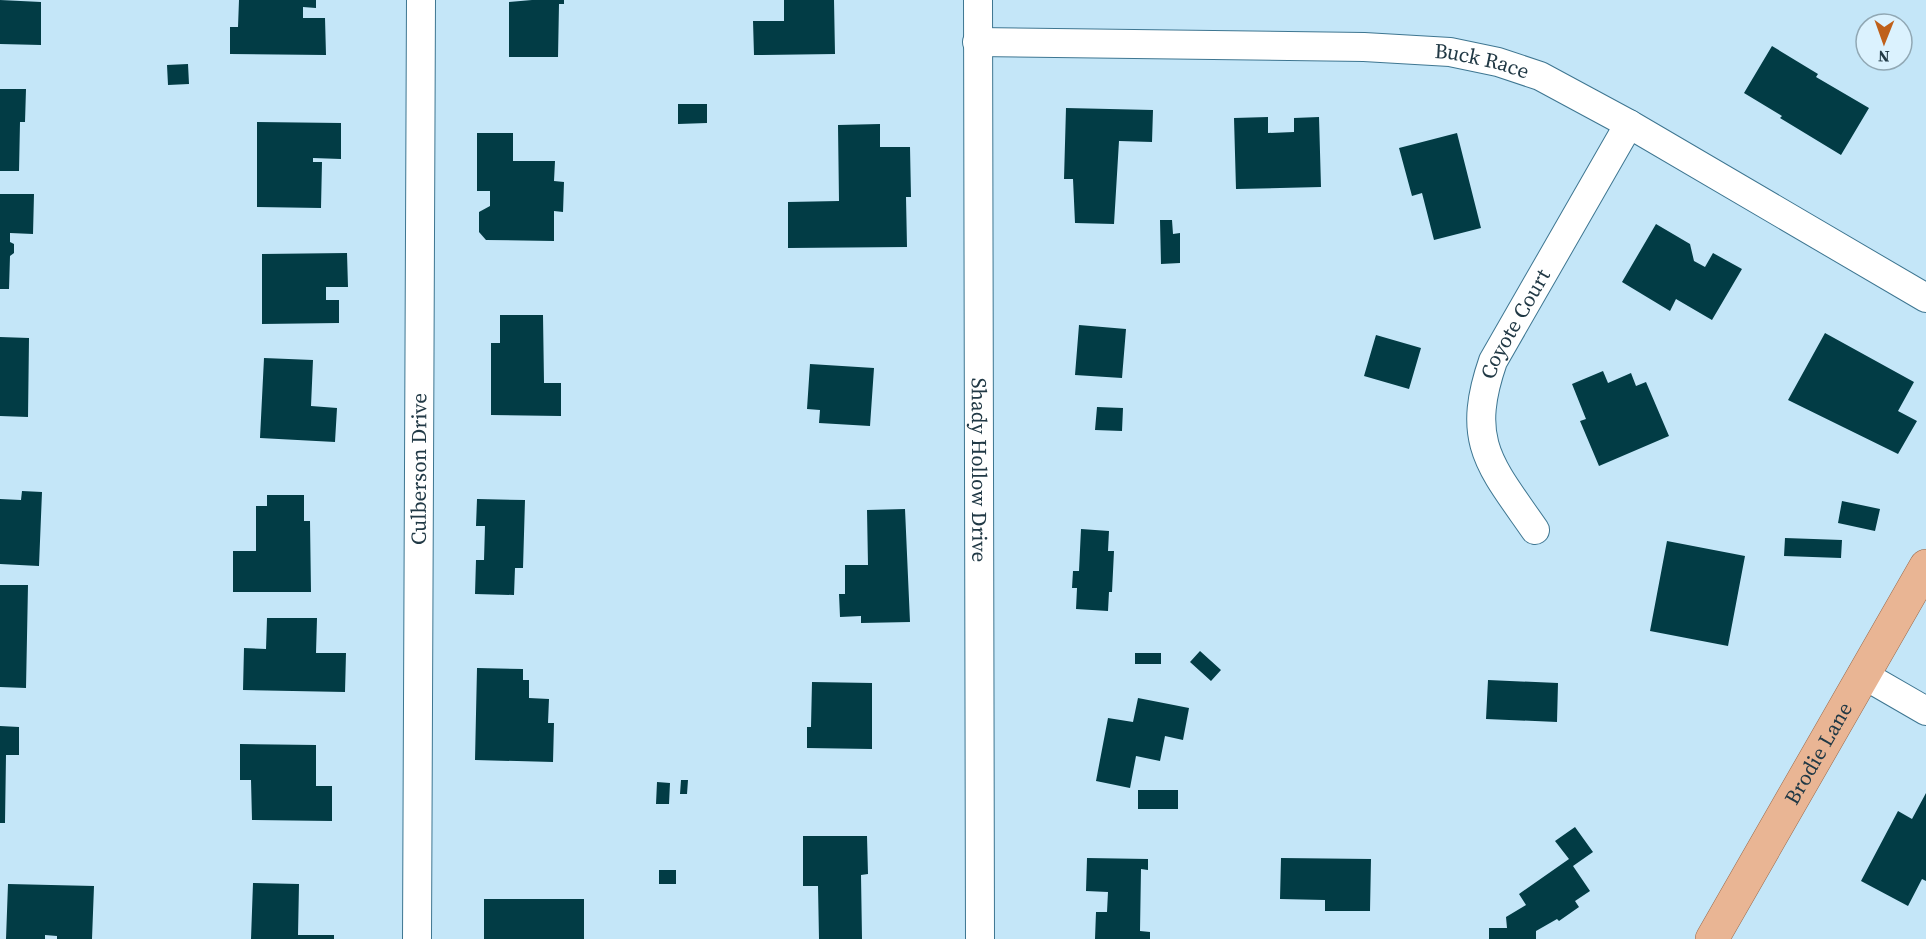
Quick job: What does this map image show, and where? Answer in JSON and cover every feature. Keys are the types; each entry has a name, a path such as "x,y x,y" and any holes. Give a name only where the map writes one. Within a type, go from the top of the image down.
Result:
{"main road":[{"name":"Brodie Lane","path":"1712,939 1926,566"}],"street":[{"name":"Culberson Drive","path":"417,939 421,0"},
{"name":"Shady Hollow Drive","path":"978,0 980,939"},
{"name":"Buck Race","path":"977,42 1364,47 1450,52 1498,62 1540,76 1629,124 1926,298"},
{"name":"Coyote Court","path":"1535,530 1496,473 1483,442 1479,418 1483,389 1493,361 1629,124"},
{"path":"1862,675 1926,711"}],"building":[{"path":"0,0 41,2 41,45 0,44"},
{"path":"239,0 316,0 316,8 303,7 303,18 325,18 326,55 230,54 230,27 238,27"},
{"path":"564,0 564,4 559,4 558,57 509,57 509,2"},
{"path":"784,0 834,0 835,54 754,55 753,21 784,21"},
{"path":"1772,46 1818,74 1816,77 1869,108 1841,155 1744,93"},
{"path":"188,64 189,84 168,85 167,65"},
{"path":"0,89 26,89 25,122 20,122 19,171 0,171"},
{"path":"678,104 707,104 707,123 678,124"},
{"path":"1066,108 1153,110 1152,142 1119,141 1114,224 1075,223 1073,179 1064,179"},
{"path":"1268,117 1268,133 1294,132 1294,118 1319,117 1321,187 1236,189 1234,118"},
{"path":"257,122 341,123 341,159 313,158 313,162 322,162 321,208 257,207"},
{"path":"880,124 880,147 910,147 911,197 906,197 907,247 788,248 788,202 839,201 838,125"},
{"path":"477,133 513,133 513,161 555,161 554,181 564,182 563,212 554,211 554,241 486,240 479,232 479,212 490,206 490,191 477,191"},
{"path":"1457,133 1481,228 1434,240 1422,193 1412,196 1399,148"},
{"path":"0,194 34,194 33,234 10,233 14,253 10,256 9,289 0,289"},
{"path":"1160,220 1172,220 1173,234 1180,233 1180,263 1161,264"},
{"path":"1656,224 1690,244 1694,261 1705,267 1713,253 1742,269 1712,320 1676,299 1670,311 1622,282"},
{"path":"347,253 348,287 326,287 326,300 339,300 339,323 262,324 262,254"},
{"path":"500,315 543,315 544,383 561,383 561,416 491,415 491,343 500,343"},
{"path":"1079,325 1126,329 1122,378 1075,375"},
{"path":"1825,333 1914,382 1898,411 1917,421 1898,454 1788,400"},
{"path":"1376,335 1421,348 1409,389 1364,376"},
{"path":"0,337 29,338 28,417 0,416"},
{"path":"264,358 313,360 311,406 337,408 335,442 260,438"},
{"path":"810,364 874,368 870,426 819,423 820,410 807,409"},
{"path":"1603,371 1608,383 1631,373 1636,386 1646,382 1669,436 1599,466 1580,421 1586,419 1572,384"},
{"path":"1097,407 1123,408 1122,431 1095,430"},
{"path":"22,491 42,492 39,566 0,564 0,499 21,500"},
{"path":"267,495 304,495 304,521 310,521 311,592 233,592 233,551 256,551 256,506 267,506"},
{"path":"477,499 525,500 523,568 515,568 514,595 475,594 476,560 484,560 485,526 476,526"},
{"path":"1842,501 1880,509 1875,531 1838,523"},
{"path":"905,509 910,622 861,623 861,616 840,617 839,594 845,594 845,565 868,565 867,510"},
{"path":"1081,529 1109,531 1108,551 1114,551 1112,592 1109,592 1108,611 1076,609 1077,588 1072,588 1073,571 1079,571"},
{"path":"1785,538 1842,540 1841,558 1784,556"},
{"path":"1667,541 1745,556 1728,646 1650,631"},
{"path":"0,585 28,585 26,688 0,687"},
{"path":"267,618 317,618 316,653 346,653 345,692 243,690 244,648 266,649"},
{"path":"1200,651 1221,670 1211,681 1190,662"},
{"path":"1135,653 1161,653 1161,664 1135,664"},
{"path":"477,668 523,669 523,680 529,680 529,698 549,699 548,723 554,723 553,762 475,760"},
{"path":"1488,680 1558,683 1557,722 1486,719"},
{"path":"812,682 872,683 872,749 807,748 807,727 811,727"},
{"path":"1138,698 1189,708 1183,740 1165,736 1160,761 1136,756 1130,788 1096,781 1108,718 1133,722"},
{"path":"0,726 19,727 19,755 6,755 5,823 0,823"},
{"path":"240,744 316,745 316,786 332,786 332,821 252,820 251,780 240,780"},
{"path":"681,780 688,780 687,794 680,794"},
{"path":"657,782 670,783 669,804 656,804"},
{"path":"1138,790 1178,790 1178,809 1138,809"},
{"path":"1926,793 1926,881 1922,879 1908,906 1861,881 1898,811 1912,819"},
{"path":"1575,827 1593,852 1573,866 1590,891 1575,901 1579,907 1559,921 1557,919 1536,931 1536,939 1489,939 1489,928 1507,928 1506,917 1526,905 1519,894 1569,859 1555,841"},
{"path":"803,836 867,836 868,874 861,875 862,939 819,939 818,886 803,886"},
{"path":"1087,858 1148,859 1148,870 1141,869 1140,931 1150,932 1150,939 1095,939 1096,912 1107,912 1108,892 1086,891"},
{"path":"1281,858 1371,859 1370,911 1325,911 1325,900 1280,899"},
{"path":"659,870 676,870 676,884 659,884"},
{"path":"253,883 299,884 298,935 334,935 334,939 251,939"},
{"path":"8,884 94,886 92,939 57,939 57,936 45,935 45,939 6,939"},
{"path":"484,899 584,899 584,939 484,939"}]}
